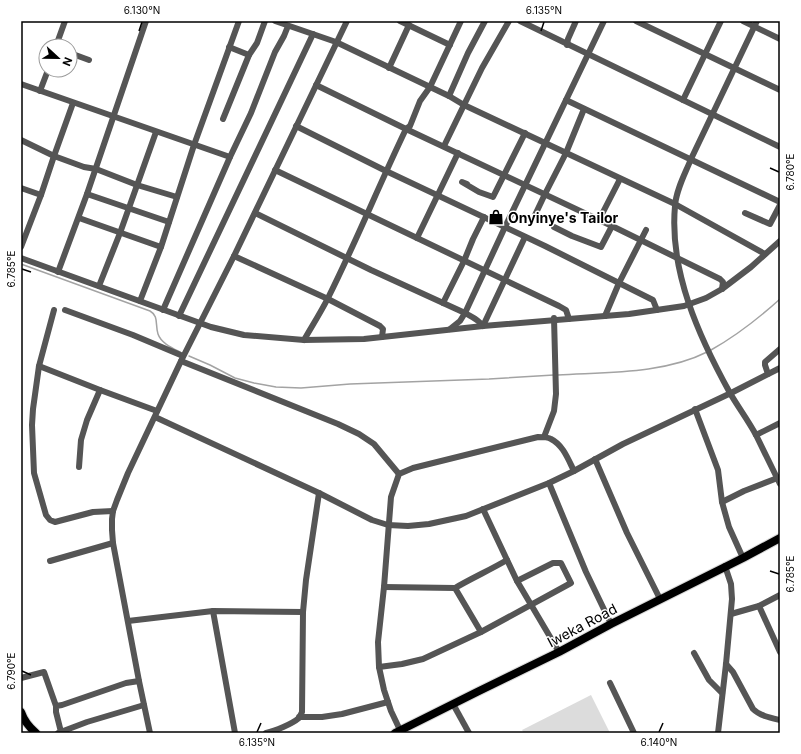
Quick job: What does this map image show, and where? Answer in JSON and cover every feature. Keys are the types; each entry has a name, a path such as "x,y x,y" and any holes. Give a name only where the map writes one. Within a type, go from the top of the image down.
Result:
{"main road":[{"name":"Iweka Road","path":"397,732 559,652 780,538"},
{"path":"21,712 23,718 36,733"}],"street":[{"path":"59,38 64,21"},
{"path":"58,272 79,218 146,21"},
{"path":"140,301 161,247 194,145 239,21"},
{"path":"222,119 250,55 257,43 265,21"},
{"path":"275,21 336,42 449,96 464,105 675,204 765,254"},
{"path":"150,733 113,543 113,511 128,473 182,358 234,256 347,21"},
{"path":"400,21 450,45"},
{"path":"304,340 328,299 386,170 406,129 410,126 420,101 430,87 461,21"},
{"path":"449,96 468,53 485,21"},
{"path":"444,146 482,68 509,21"},
{"path":"520,21 780,147"},
{"path":"567,45 576,21"},
{"path":"449,330 460,321 465,313 604,21"},
{"path":"636,21 780,90"},
{"path":"683,100 721,21"},
{"path":"743,21 756,24 780,39"},
{"path":"722,502 744,491 779,480 756,435 730,393 709,351 689,304 677,258 675,204 680,186 691,160 756,24"},
{"path":"389,68 409,25"},
{"path":"163,310 230,157 251,113 275,52 288,26"},
{"path":"179,316 313,34"},
{"path":"229,47 250,55"},
{"path":"78,56 89,60"},
{"path":"40,91 45,78"},
{"path":"21,84 230,157"},
{"path":"316,85 720,279 723,282 722,289"},
{"path":"566,100 780,202"},
{"path":"21,247 73,103"},
{"path":"535,215 566,153 584,109"},
{"path":"296,126 653,300 657,310"},
{"path":"99,286 120,233 156,132"},
{"path":"467,184 462,182 478,192 493,197 525,133"},
{"path":"21,140 54,156 84,167 96,169 137,185 177,198"},
{"path":"417,238 458,153"},
{"path":"275,170 566,310 569,320"},
{"path":"599,220 620,179"},
{"path":"21,188 41,195"},
{"path":"87,194 169,222"},
{"path":"745,213 770,224 780,206"},
{"path":"255,213 371,270 465,313 475,318 483,326"},
{"path":"443,303 484,217"},
{"path":"79,218 161,247"},
{"path":"554,227 600,247 612,226"},
{"path":"605,316 619,283 646,230"},
{"path":"483,326 525,237"},
{"path":"21,258 179,316 244,336 304,340 364,339 554,319 569,320 629,314 689,304 706,298 722,289 780,242"},
{"path":"234,256 328,299 380,326 383,329 382,337"},
{"path":"54,310 39,366 32,414 34,473 46,515 50,520 55,522 93,512 113,511"},
{"path":"65,310 133,335 182,358 359,434 374,444 399,474"},
{"path":"544,437 554,411 556,394 554,319"},
{"path":"768,374 765,365 766,362 780,349"},
{"path":"39,366 157,411"},
{"path":"154,417 319,493 372,520 388,525 408,526 429,524 466,516 549,483 623,444 780,368"},
{"path":"79,467 81,440 87,420 100,390"},
{"path":"695,409 718,470 722,502 729,527 743,558"},
{"path":"756,435 780,423"},
{"path":"397,732 384,690 379,666 378,642 391,497 399,474 413,468 538,437 550,438 558,444 564,451 574,471"},
{"path":"595,460 627,533 660,599"},
{"path":"549,483 586,572 611,624"},
{"path":"266,733 272,732 293,722 302,712 303,612 306,580 319,493"},
{"path":"483,509 517,581 559,652"},
{"path":"50,560 113,543"},
{"path":"384,587 455,588 507,560"},
{"path":"379,666 402,664 423,659 481,632 571,583 561,563 553,563 517,581"},
{"path":"718,733 732,599 731,584 725,566"},
{"path":"455,588 481,632"},
{"path":"731,614 759,606 780,595"},
{"path":"759,606 780,652"},
{"path":"128,621 213,611 303,612"},
{"path":"213,611 235,733"},
{"path":"694,653 709,680 722,693"},
{"path":"726,664 733,672 756,712 779,720 780,712"},
{"path":"21,678 44,672 56,706 60,732 87,722 144,705"},
{"path":"56,706 126,683 139,681"},
{"path":"610,683 634,733"},
{"path":"299,717 322,718 388,702"},
{"path":"453,704 469,733"}],"shaded area":[{"path":"591,695 610,733 524,733 522,730"}],"waterway":[{"path":"21,264 150,311 155,315 159,337 167,345 180,352"},
{"path":"711,350 747,326 780,299"},
{"path":"558,375 634,371 654,368 690,359 707,352"},
{"path":"189,356 235,378 276,387 301,388 350,384 554,375"}],"place":[{"name":"Onyinye's Tailor","path":"496,217"}]}
